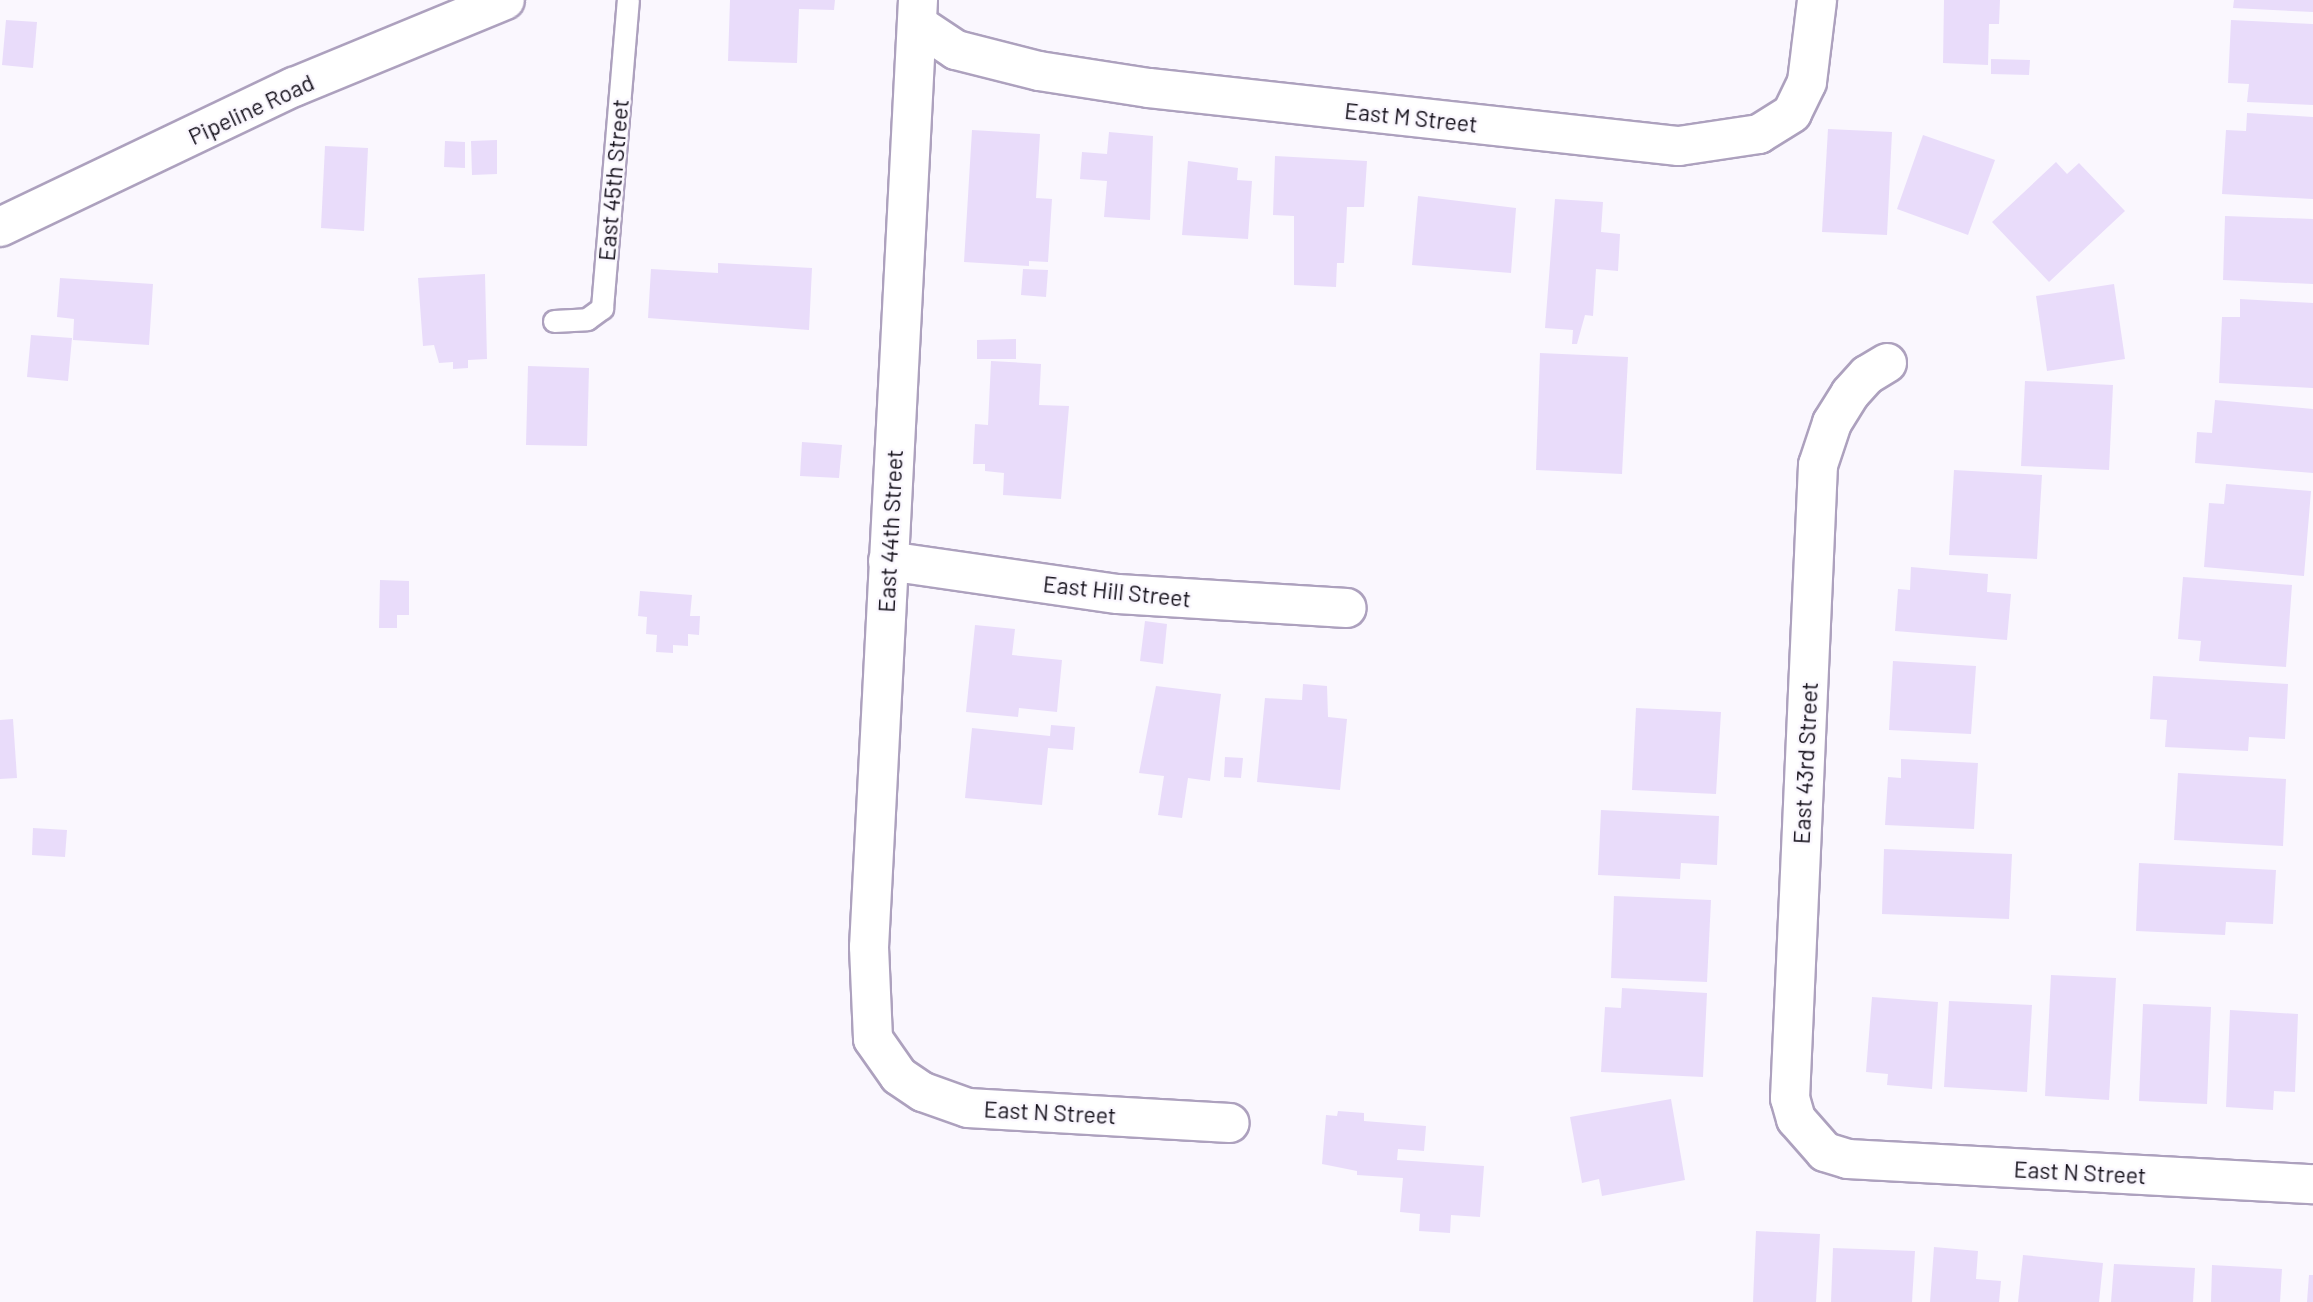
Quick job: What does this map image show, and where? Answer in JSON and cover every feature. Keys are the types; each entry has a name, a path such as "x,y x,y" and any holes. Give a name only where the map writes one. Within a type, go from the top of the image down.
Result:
{"street":[{"name":"Pipeline Road","path":"0,227 294,87 505,0"},
{"name":"East M Street","path":"918,12 956,50 981,59 1150,89 1689,145 1759,134 1792,113 1807,82 1817,0"},
{"name":"East 44th Street","path":"884,1060 873,1039 869,1010 869,947 918,12"},
{"name":"East 43rd Street","path":"1847,1159 1825,1152 1809,1138 1796,1119 1790,1098 1818,465 1832,424 1850,394 1867,375 1887,363"},
{"name":"East Hill Street","path":"888,561 1118,594 1347,608"},
{"name":"East N Street","path":"884,1060 923,1092 968,1108 1230,1123"},
{"name":"East N Street","path":"1847,1159 2313,1184"}],"lane":[{"name":"East 45th Street","path":"554,321 587,319 602,308 628,0"}],"building":[{"path":"730,0 835,0 834,10 799,9 797,63 728,61"},
{"path":"1944,0 2000,0 1999,24 1989,24 1988,65 1943,63"},
{"path":"2234,0 2313,0 2313,12 2233,8"},
{"path":"6,20 37,22 33,68 2,65"},
{"path":"2231,20 2313,24 2313,105 2247,102 2249,84 2228,83"},
{"path":"1991,59 2030,60 2029,75 1991,74"},
{"path":"2247,113 2313,117 2313,199 2222,194 2226,130 2246,131"},
{"path":"1828,129 1892,132 1887,235 1822,232"},
{"path":"972,130 1040,134 1036,198 1052,199 1048,262 1029,261 1029,266 964,262"},
{"path":"1109,132 1153,136 1150,220 1104,217 1107,181 1080,179 1082,152 1107,154"},
{"path":"1923,135 1995,160 1968,235 1897,209"},
{"path":"497,140 497,174 472,175 471,141"},
{"path":"445,141 465,142 465,168 444,167"},
{"path":"325,146 368,148 364,231 321,228"},
{"path":"1275,156 1367,161 1364,207 1347,207 1344,263 1337,263 1336,287 1294,285 1294,216 1273,215"},
{"path":"1188,161 1238,168 1237,180 1252,181 1248,239 1182,235"},
{"path":"2056,162 2067,174 2079,163 2125,211 2049,282 1992,222"},
{"path":"1418,196 1516,208 1511,273 1412,265"},
{"path":"1555,199 1603,202 1601,232 1620,234 1618,271 1596,269 1593,316 1585,315 1577,344 1572,344 1573,330 1545,328"},
{"path":"2225,216 2313,219 2313,284 2223,280"},
{"path":"718,263 812,268 809,330 648,318 651,269 718,273"},
{"path":"1023,269 1048,270 1046,297 1021,295"},
{"path":"485,274 487,359 468,360 468,368 453,369 453,362 439,363 434,345 423,346 418,278"},
{"path":"60,278 153,284 149,345 73,340 74,319 57,317"},
{"path":"2114,284 2125,359 2047,371 2036,296"},
{"path":"2240,299 2313,303 2313,388 2219,383 2222,317 2240,317"},
{"path":"31,335 72,338 68,381 27,377"},
{"path":"1016,339 1016,359 977,359 977,340"},
{"path":"1540,353 1628,357 1622,474 1536,470"},
{"path":"991,361 1041,364 1039,405 1069,406 1061,499 1003,495 1004,473 985,471 985,464 973,464 975,424 988,425"},
{"path":"528,366 589,368 587,446 526,445"},
{"path":"2025,381 2113,385 2109,470 2021,466"},
{"path":"2215,400 2313,409 2313,473 2195,463 2197,432 2212,433"},
{"path":"802,442 842,445 839,478 800,476"},
{"path":"1954,470 2042,475 2037,559 1949,555"},
{"path":"2226,484 2311,491 2304,576 2204,567 2209,503 2224,504"},
{"path":"1911,567 1988,574 1987,592 2011,594 2007,640 1895,631 1898,589 1910,590"},
{"path":"2183,577 2292,585 2286,667 2199,661 2201,641 2178,639"},
{"path":"380,580 409,581 409,615 397,615 397,628 379,628"},
{"path":"640,591 692,595 690,616 700,616 699,635 688,634 688,646 673,645 673,653 656,652 657,635 646,634 647,617 638,616"},
{"path":"1145,621 1167,624 1163,664 1140,661"},
{"path":"975,625 1015,629 1012,655 1062,660 1057,712 1019,708 1018,717 966,712"},
{"path":"1893,661 1976,666 1971,734 1889,730"},
{"path":"2153,676 2288,684 2285,739 2249,737 2248,751 2165,747 2167,720 2150,719"},
{"path":"1303,684 1327,686 1328,717 1347,719 1340,790 1257,782 1265,698 1302,700"},
{"path":"1156,686 1221,694 1210,781 1188,778 1182,818 1158,815 1164,776 1139,773"},
{"path":"1636,708 1721,712 1716,794 1632,790"},
{"path":"13,719 17,778 0,779 0,720"},
{"path":"1051,725 1075,727 1073,750 1048,748 1042,805 965,798 972,728 1050,736"},
{"path":"1225,757 1243,758 1241,778 1224,777"},
{"path":"1901,759 1978,763 1974,829 1885,825 1888,777 1901,778"},
{"path":"2178,773 2286,779 2283,846 2174,840"},
{"path":"1601,810 1719,816 1717,865 1681,863 1680,879 1598,875"},
{"path":"33,828 67,830 65,857 32,855"},
{"path":"1884,849 2012,854 2009,919 1882,914"},
{"path":"2139,863 2276,870 2273,924 2226,922 2225,935 2136,931"},
{"path":"1614,896 1711,900 1707,982 1611,978"},
{"path":"2051,975 2116,978 2109,1100 2045,1096"},
{"path":"1622,988 1707,993 1703,1077 1601,1072 1605,1007 1621,1008"},
{"path":"1872,997 1938,1002 1932,1089 1887,1085 1888,1074 1866,1072"},
{"path":"1949,1001 2032,1005 2027,1092 1944,1087"},
{"path":"2143,1004 2211,1007 2207,1104 2139,1101"},
{"path":"2230,1010 2298,1014 2295,1092 2274,1091 2273,1110 2226,1107"},
{"path":"1671,1099 1685,1180 1602,1196 1599,1179 1582,1183 1570,1117"},
{"path":"1338,1111 1364,1113 1364,1121 1426,1126 1424,1151 1398,1149 1397,1160 1484,1166 1480,1217 1451,1215 1450,1233 1419,1231 1420,1214 1400,1212 1403,1178 1357,1175 1357,1171 1322,1164 1326,1115 1337,1116"},
{"path":"1756,1231 1820,1234 1816,1302 1753,1302"},
{"path":"1934,1247 1978,1251 1976,1279 2001,1281 1999,1302 1930,1302"},
{"path":"1833,1248 1915,1251 1912,1302 1831,1302"},
{"path":"2023,1255 2103,1263 2099,1302 2018,1302"},
{"path":"2114,1264 2195,1268 2193,1302 2111,1302"},
{"path":"2212,1265 2282,1269 2280,1302 2211,1302"},
{"path":"2309,1275 2313,1275 2313,1302 2307,1302"}]}
